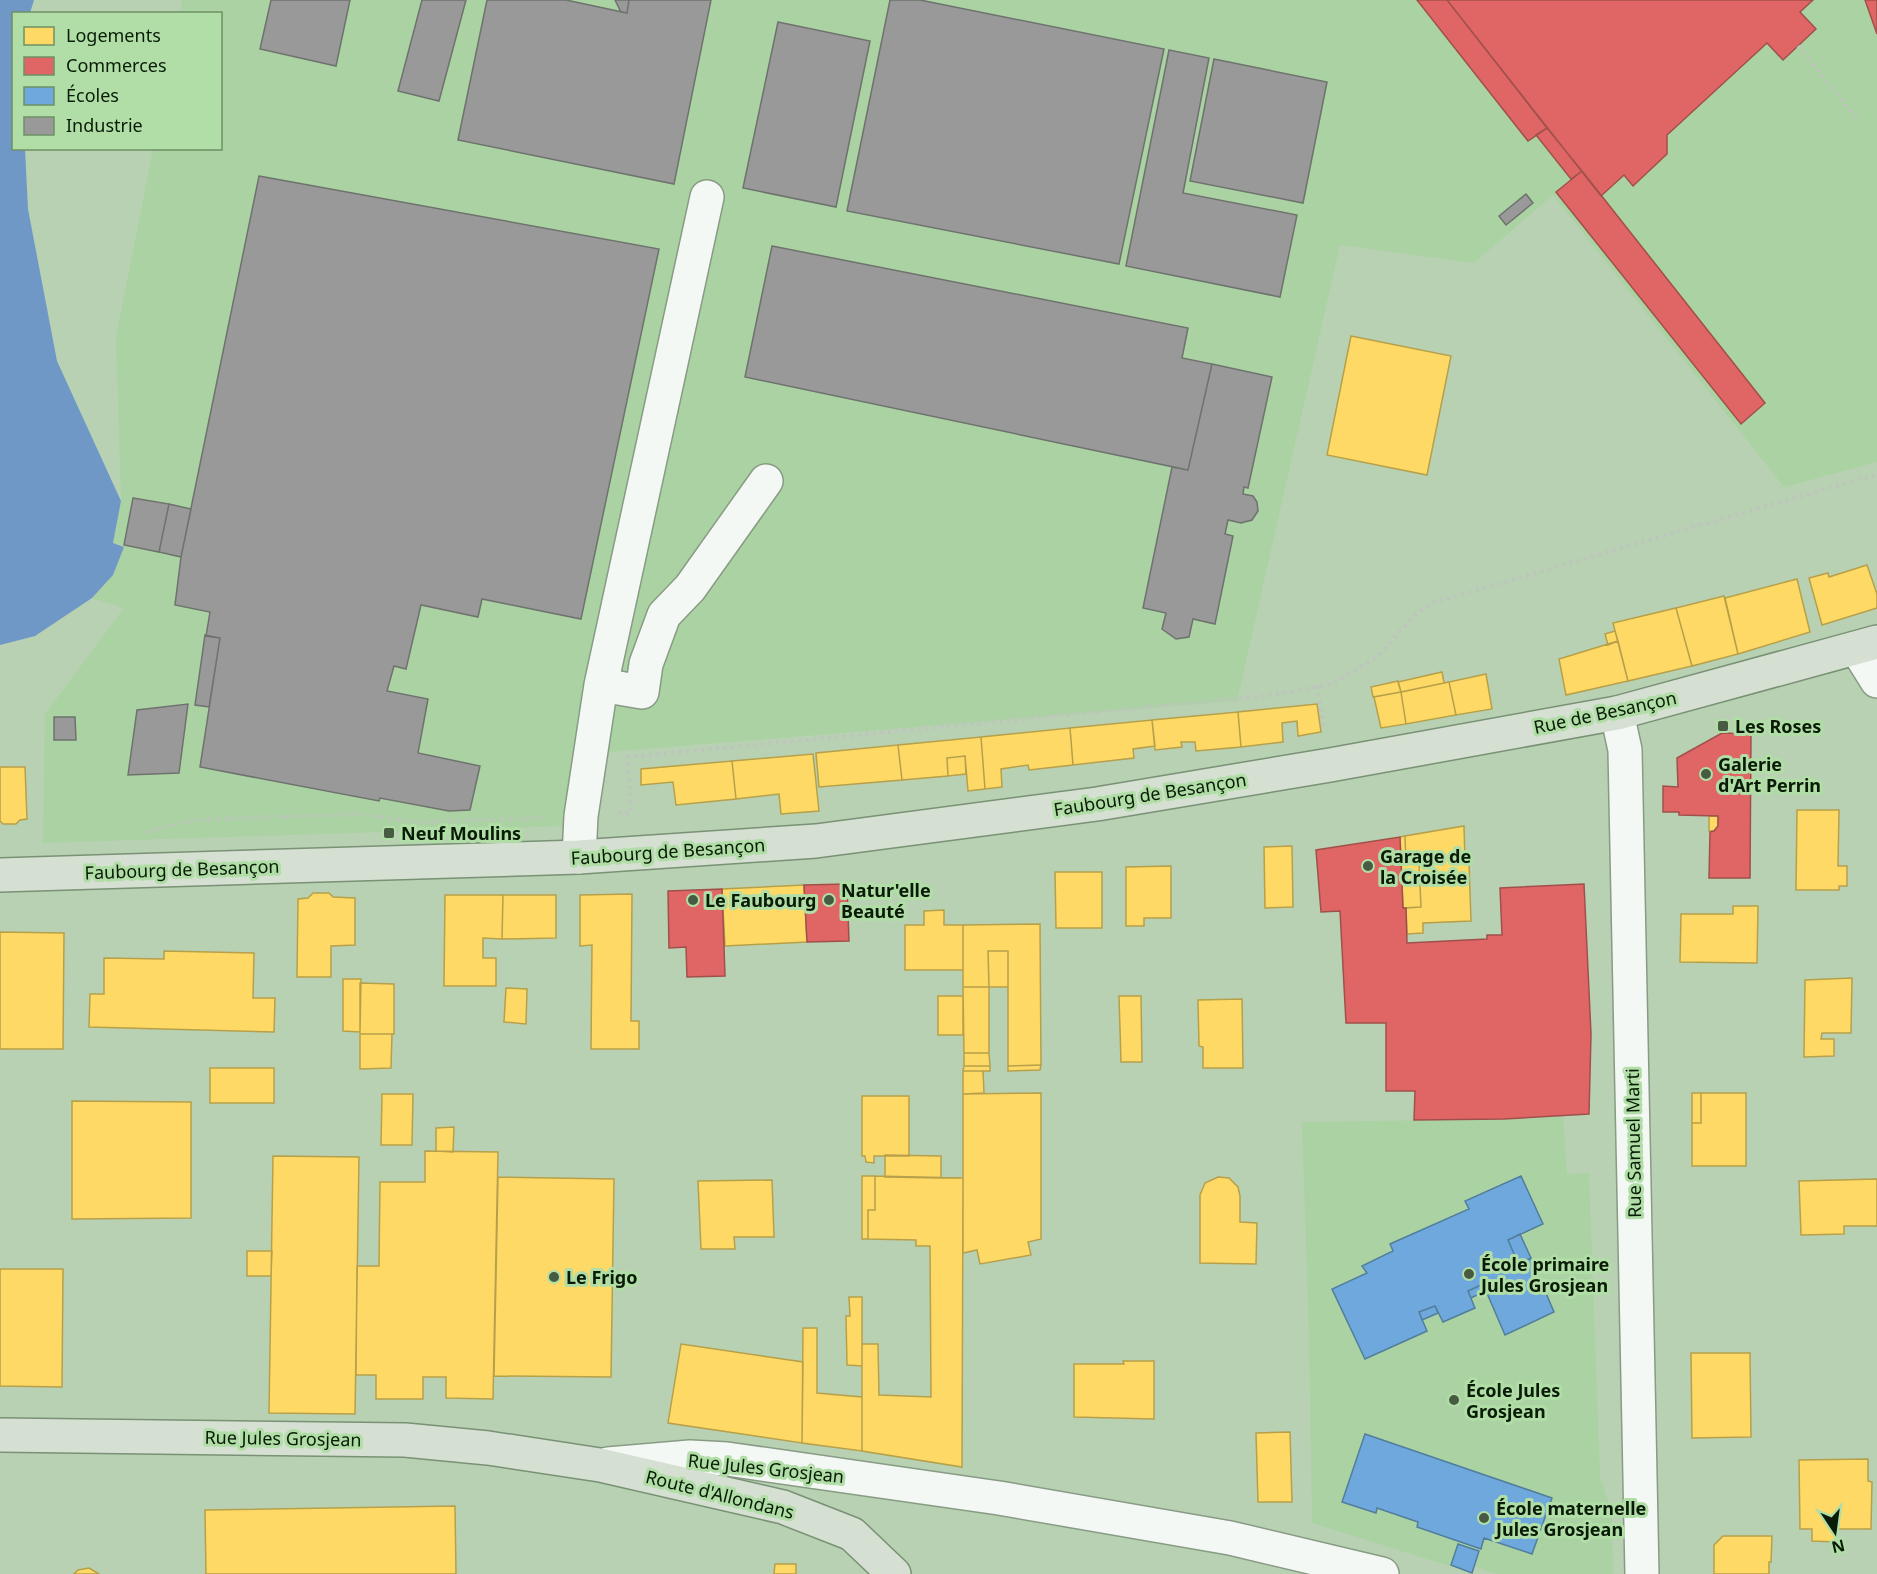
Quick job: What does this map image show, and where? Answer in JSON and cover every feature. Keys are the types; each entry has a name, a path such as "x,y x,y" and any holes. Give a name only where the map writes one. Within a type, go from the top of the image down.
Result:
{"main road":[{"name":"Rue de Besançon","path":"1330,765 1617,713 1867,645"},
{"name":"Faubourg de Besançon","path":"0,875 579,857 816,841 1097,804 1330,765"},
{"name":"Rue Jules Grosjean","path":"0,1435 405,1440 488,1448 600,1465"},
{"name":"Route d'Allondans","path":"600,1465 783,1507 852,1534 894,1574"}],"street":[{"path":"579,857 581,816 601,685 707,197"},
{"path":"601,685 642,692 646,664 664,615 690,588 766,481"},
{"path":"1867,645 1877,681"},
{"name":"Rue Samuel Marti","path":"1617,713 1625,750 1642,1574"},
{"name":"Rue Jules Grosjean","path":"600,1465 690,1457 727,1459 999,1498 1230,1538 1382,1574"}],"path":[{"path":"1798,46 1860,122"},
{"path":"139,833 195,820 359,814 417,822 630,813 628,757 1274,695 1335,683 1378,656 1416,614 1435,602 1877,474"},
{"path":"1317,686 1330,765"}],"shaded area":[{"path":"182,0 1877,0 1877,462 1784,487 1553,195 1474,263 1340,245 1237,701 571,755 566,826 43,843 45,714 124,608 92,598 113,575 124,545 113,543 121,501 116,337 153,150 222,150 222,12 180,12"},
{"name":"École Jules Grosjean","path":"1563,1116 1567,1174 1589,1173 1600,1477 1612,1512 1613,1574 1496,1574 1475,1566 1472,1573 1312,1523 1302,1122"}],"water":[{"path":"0,0 34,0 30,12 12,12 12,150 25,150 28,209 57,361 121,501 113,543 124,547 113,575 92,598 35,636 0,645"}],"building: Logements":[{"path":"1351,336 1451,356 1427,475 1327,455"},
{"path":"1867,565 1877,594 1877,608 1822,625 1809,578 1828,573 1829,577"},
{"path":"1797,579 1810,632 1738,654 1725,598"},
{"path":"1724,596 1738,654 1692,666 1676,608"},
{"path":"1676,608 1692,666 1628,681 1613,623"},
{"path":"1615,631 1618,641 1608,645 1605,634"},
{"path":"1618,641 1628,681 1566,695 1559,659"},
{"path":"1442,672 1444,683 1401,692 1398,682"},
{"path":"1486,674 1492,709 1456,715 1449,682"},
{"path":"1398,681 1401,692 1373,697 1371,687"},
{"path":"1449,682 1456,715 1406,724 1401,692"},
{"path":"1401,692 1406,724 1381,728 1374,697"},
{"path":"1317,704 1321,732 1298,736 1297,721 1282,723 1283,742 1241,747 1238,712"},
{"path":"1238,712 1241,747 1196,751 1195,742 1181,742 1182,747 1155,750 1152,720"},
{"path":"1152,720 1155,746 1133,749 1134,758 1073,765 1070,728"},
{"path":"1070,728 1073,765 1029,770 1028,765 1001,769 1002,787 985,789 981,737"},
{"path":"981,737 985,789 968,791 965,756 947,758 948,776 902,780 898,745"},
{"path":"898,745 902,780 819,787 816,753"},
{"path":"813,754 819,811 781,814 779,794 736,799 732,761"},
{"path":"965,756 966,774 948,776 947,758"},
{"path":"732,761 736,799 676,805 673,782 641,785 641,769"},
{"path":"0,767 25,767 27,819 20,820 16,824 3,824 0,821"},
{"path":"1797,810 1839,810 1838,866 1847,866 1847,886 1839,886 1839,890 1796,890"},
{"path":"1709,816 1718,816 1718,826 1714,831 1709,831"},
{"path":"1464,826 1465,862 1469,862 1471,921 1423,923 1423,933 1407,934 1406,908 1421,907 1419,864 1406,864 1405,836"},
{"path":"1405,836 1406,864 1419,864 1421,907 1403,908 1400,837"},
{"path":"1292,846 1293,907 1265,908 1264,847"},
{"path":"1171,866 1171,918 1144,918 1144,926 1126,926 1126,867"},
{"path":"1055,872 1102,872 1102,928 1056,928"},
{"path":"804,885 807,942 725,946 722,889"},
{"path":"313,893 329,893 333,897 355,898 355,945 331,946 331,977 297,977 298,899 308,898"},
{"path":"632,894 631,1021 639,1021 639,1049 591,1049 592,945 580,946 580,895"},
{"path":"445,895 503,895 502,939 483,938 483,958 496,958 496,986 444,986"},
{"path":"503,895 556,895 556,938 502,939"},
{"path":"1733,906 1758,906 1757,963 1680,962 1681,914 1733,914"},
{"path":"944,910 944,925 963,925 963,970 905,970 905,925 924,925 924,911"},
{"path":"1040,924 1041,1065 1008,1066 1008,951 988,951 989,987 963,987 963,925"},
{"path":"0,932 64,933 63,1049 0,1049"},
{"path":"164,951 254,953 253,998 275,998 274,1032 89,1027 90,994 104,994 104,958 164,959"},
{"path":"988,951 1008,951 1008,987 989,987"},
{"path":"1852,978 1851,1033 1822,1033 1821,1039 1834,1039 1834,1056 1804,1057 1805,980"},
{"path":"343,979 361,979 360,1032 343,1031"},
{"path":"360,983 394,984 394,1034 360,1034"},
{"path":"963,987 989,987 989,1053 964,1053"},
{"path":"506,988 527,989 526,1024 504,1022"},
{"path":"938,996 963,996 963,1035 938,1035"},
{"path":"1119,996 1141,996 1142,1062 1121,1062"},
{"path":"1242,999 1243,1068 1203,1068 1203,1047 1199,1046 1198,1000"},
{"path":"360,1034 392,1034 391,1068 360,1069"},
{"path":"964,1053 989,1053 990,1066 964,1066"},
{"path":"1041,1065 1040,1070 1008,1071 1008,1066"},
{"path":"964,1066 990,1066 990,1071 963,1071"},
{"path":"210,1068 274,1068 274,1103 210,1103"},
{"path":"963,1071 983,1071 984,1093 963,1094"},
{"path":"1041,1093 1041,1239 1028,1242 1031,1255 980,1264 977,1250 963,1253 963,1094"},
{"path":"1692,1093 1701,1093 1701,1123 1692,1123"},
{"path":"1701,1093 1746,1093 1746,1166 1692,1166 1692,1123 1701,1123"},
{"path":"382,1094 413,1094 412,1145 381,1145"},
{"path":"862,1096 909,1096 909,1156 874,1156 874,1163 866,1162 865,1156 862,1156"},
{"path":"72,1101 191,1102 191,1218 72,1219"},
{"path":"454,1127 453,1152 436,1151 436,1128"},
{"path":"425,1151 498,1152 493,1399 446,1398 446,1377 423,1377 423,1399 376,1399 376,1375 356,1375 357,1266 379,1266 380,1182 425,1182"},
{"path":"885,1155 941,1156 941,1178 885,1177"},
{"path":"273,1156 359,1157 355,1414 269,1413"},
{"path":"862,1176 875,1176 875,1210 868,1210 868,1239 862,1239"},
{"path":"875,1176 963,1178 962,1467 862,1451 862,1344 878,1344 879,1395 931,1397 930,1246 916,1246 916,1240 868,1239 868,1210 875,1210"},
{"name":"Le Frigo","path":"498,1177 614,1179 611,1377 494,1376"},
{"path":"1218,1177 1229,1178 1238,1187 1240,1222 1257,1223 1256,1264 1200,1263 1200,1195 1205,1183"},
{"path":"1877,1179 1877,1226 1844,1226 1844,1234 1801,1235 1799,1181"},
{"path":"772,1180 774,1237 734,1237 735,1249 701,1249 698,1181"},
{"path":"247,1251 272,1251 271,1276 247,1276"},
{"path":"0,1269 63,1269 62,1387 0,1386"},
{"path":"849,1297 862,1297 862,1366 847,1365 846,1316 850,1316"},
{"path":"803,1328 817,1328 817,1393 862,1397 862,1451 802,1443"},
{"path":"681,1344 803,1362 802,1443 668,1423"},
{"path":"1691,1353 1750,1353 1751,1437 1692,1438"},
{"path":"1123,1361 1154,1361 1154,1419 1074,1417 1074,1364 1124,1364"},
{"path":"1290,1432 1292,1502 1258,1502 1256,1433"},
{"path":"1868,1459 1868,1481 1872,1482 1871,1529 1837,1529 1837,1542 1812,1541 1812,1529 1800,1529 1799,1460"},
{"path":"455,1506 456,1574 206,1574 205,1510"},
{"path":"1723,1536 1772,1536 1769,1574 1714,1574 1714,1545"},
{"path":"775,1564 796,1564 796,1574 774,1574"},
{"path":"89,1568 99,1574 74,1574 78,1570"}],"building: Commerces":[{"path":"1417,0 1447,0 1547,128 1528,141"},
{"path":"1447,0 1813,0 1800,12 1816,29 1783,60 1767,43 1667,135 1667,154 1633,186 1624,175 1601,196"},
{"path":"1865,0 1877,0 1877,34"},
{"path":"1547,128 1582,171 1571,179 1536,135"},
{"path":"1582,171 1765,403 1741,424 1556,192"},
{"path":"1722,733 1751,734 1750,878 1709,878 1710,832 1718,826 1718,816 1679,815 1679,812 1663,812 1663,786 1678,787 1677,758"},
{"path":"1400,837 1407,943 1487,939 1487,935 1502,935 1500,888 1584,884 1591,1034 1589,1114 1504,1119 1414,1120 1415,1091 1386,1091 1386,1023 1346,1023 1340,911 1321,912 1316,850"},
{"path":"847,884 849,941 807,942 804,885"},
{"path":"722,889 725,976 687,977 686,947 669,948 668,891"}],"building: Écoles":[{"path":"1521,1176 1543,1224 1508,1240 1518,1263 1531,1258 1554,1312 1505,1335 1483,1284 1468,1291 1475,1308 1443,1322 1435,1306 1419,1312 1427,1331 1365,1359 1332,1289 1367,1273 1362,1266 1393,1251 1390,1244 1469,1209 1465,1201"},
{"path":"1520,1234 1531,1258 1518,1263 1508,1240"},
{"path":"1483,1284 1486,1291 1471,1298 1468,1291"},
{"path":"1435,1306 1438,1313 1422,1320 1419,1312"},
{"path":"1365,1434 1552,1498 1532,1554 1484,1538 1481,1549 1417,1527 1418,1522 1377,1508 1376,1513 1342,1502"},
{"path":"1458,1544 1479,1551 1472,1573 1451,1565"}],"building: Industrie":[{"path":"271,0 350,0 336,66 260,49"},
{"path":"422,0 466,0 439,101 398,91"},
{"path":"487,0 566,0 627,13 629,0 711,0 674,184 458,140"},
{"path":"615,0 629,0 627,13 621,12"},
{"path":"890,0 920,0 1164,49 1119,264 847,211"},
{"path":"778,22 870,41 836,207 743,188"},
{"path":"1169,50 1209,58 1183,193 1297,215 1280,297 1126,266"},
{"path":"1214,59 1327,82 1303,203 1190,181"},
{"path":"259,176 659,249 581,619 482,599 478,617 421,605 406,669 394,666 387,691 428,699 418,753 480,766 470,810 449,811 380,798 379,801 200,767 220,638 206,636 210,612 175,605 181,557"},
{"path":"1526,194 1533,203 1506,225 1499,216"},
{"path":"772,246 1188,328 1182,358 1212,364 1188,470 745,377"},
{"path":"1212,364 1272,377 1248,488 1244,487 1243,494 1253,496 1257,502 1258,511 1252,520 1241,523 1228,520 1225,534 1233,536 1215,624 1193,619 1189,637 1176,639 1162,629 1166,613 1143,608 1172,467 1188,470"},
{"path":"133,498 169,504 159,552 124,545"},
{"path":"169,504 191,509 181,557 159,552"},
{"path":"205,635 220,638 209,707 195,705"},
{"path":"188,704 179,773 128,775 137,710"},
{"path":"54,717 75,717 76,740 54,740"}],"place":[{"name":"Les Roses","path":"1723,726"},
{"name":"Galerie d'Art Perrin","path":"1706,774"},
{"name":"Neuf Moulins","path":"389,833"},
{"name":"Garage de la Croisée","path":"1368,866"},
{"name":"Le Faubourg","path":"693,900"},
{"name":"Natur'elle Beauté","path":"829,900"},
{"name":"École primaire Jules Grosjean","path":"1469,1274"},
{"name":"Le Frigo","path":"554,1277"},
{"name":"École Jules Grosjean","path":"1454,1400"},
{"name":"École maternelle Jules Grosjean","path":"1484,1518"}]}
